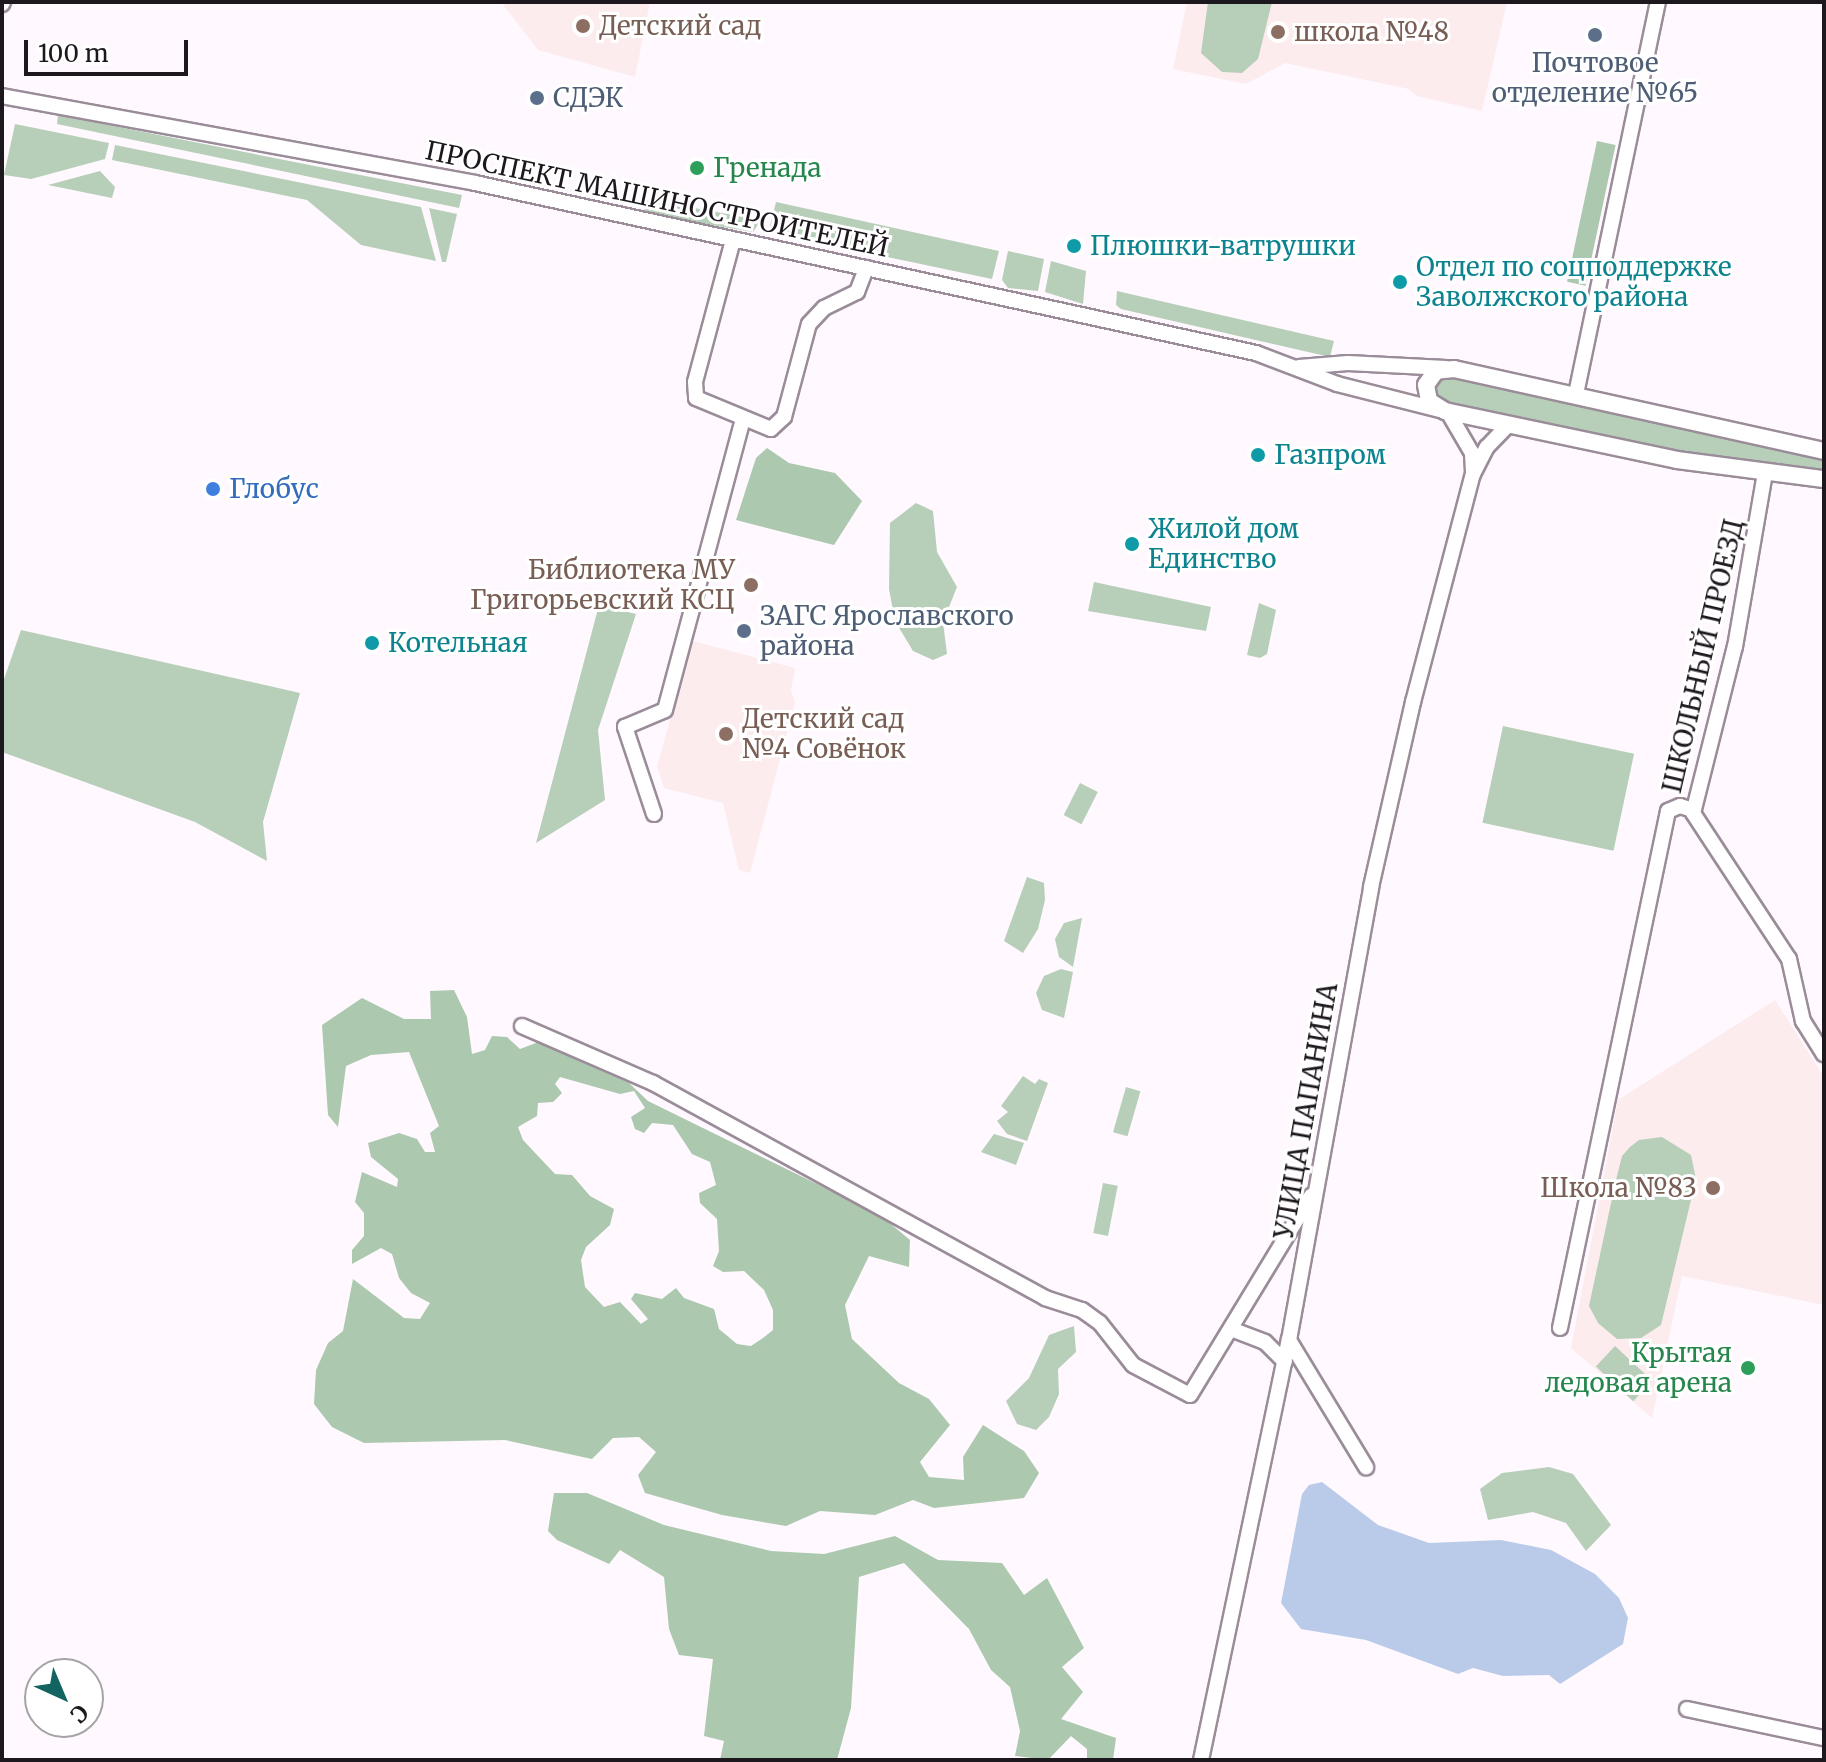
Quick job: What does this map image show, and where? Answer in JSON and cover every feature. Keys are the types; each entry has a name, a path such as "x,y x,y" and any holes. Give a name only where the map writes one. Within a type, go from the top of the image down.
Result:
{"main road":[{"name":"ПРОСПЕКТ МАШИНОСТРОИТЕЛЕЙ","path":"1449,369 1576,394 1824,451"},
{"path":"1445,411 1429,401 1426,385 1436,371 1449,369"},
{"name":"ПРОСПЕКТ МАШИНОСТРОИТЕЛЕЙ","path":"1445,411 1765,473 1824,479"}],"street":[{"path":"1576,394 1658,2"},
{"name":"ПРОСПЕКТ МАШИНОСТРОИТЕЛЕЙ","path":"2,96 475,183 1256,353 1354,389 1445,411"},
{"path":"733,240 695,382 696,398 771,429 781,423 809,324 824,308 857,292 866,268"},
{"name":"ПРОСПЕКТ МАШИНОСТРОИТЕЛЕЙ","path":"1299,367 1348,363 1449,369"},
{"name":"УЛИЦА ПАПАНИНА","path":"1445,411 1458,423 1472,453 1473,474"},
{"path":"654,814 625,727 665,710 743,419"},
{"name":"УЛИЦА ПАПАНИНА","path":"1201,1760 1285,1362 1371,887 1473,474 1487,447 1509,424"},
{"name":"ШКОЛЬНЫЙ ПРОЕЗД","path":"1765,473 1735,646 1693,810 1789,959 1803,1021 1824,1054"},
{"path":"1560,1328 1668,811 1680,806 1693,810"},
{"path":"522,1026 653,1083 1045,1298 1082,1310 1100,1323 1133,1365 1190,1395 1317,1185"},
{"path":"1231,1329 1265,1342 1285,1362"},
{"path":"1289,1340 1366,1467"},
{"path":"1687,1709 1824,1738"}],"shaded area":[{"name":"Детский сад","path":"501,2 650,2 635,77 538,50"},
{"path":"1187,2 1507,2 1482,111 1417,96 1409,89 1285,63 1246,84 1173,69"},
{"name":"Детский сад №4 Совёнок","path":"693,641 795,668 791,691 795,702 750,873 739,870 723,803 664,788 657,766"},
{"name":"Школа №83","path":"1775,1000 1824,1077 1824,1305 1682,1276 1652,1418 1571,1348 1618,1100"}],"green space":[{"path":"1208,2 1272,2 1258,59 1242,73 1222,72 1201,53"},
{"path":"58,115 462,195 459,208 57,124"},
{"path":"15,124 109,143 105,159 31,179 4,175"},
{"path":"1597,141 1616,145 1586,286 1567,282"},
{"path":"115,145 421,207 436,261 361,245 307,200 112,160"},
{"path":"100,171 115,187 112,198 48,185"},
{"path":"644,199 761,220 753,232 645,214"},
{"path":"776,202 999,251 992,279 778,234 770,226"},
{"path":"429,208 457,214 446,262 442,262"},
{"path":"1008,251 1044,259 1038,291 1008,288 1002,280"},
{"path":"1051,261 1086,271 1083,304 1045,292"},
{"path":"1117,291 1334,341 1330,357 1121,309 1116,305"},
{"path":"1453,377 1824,459 1824,470 1679,451 1447,403 1435,397 1434,386 1438,379"},
{"path":"767,448 789,463 835,473 862,501 834,545 736,520 756,458"},
{"path":"916,503 933,511 937,552 957,587 943,622 947,654 933,660 913,651 895,621 889,589 890,523"},
{"path":"1094,582 1211,607 1206,631 1088,611"},
{"path":"1259,603 1276,610 1267,654 1260,658 1247,655"},
{"path":"599,605 636,614 598,730 605,800 536,843"},
{"path":"21,630 300,693 263,822 267,861 195,822 2,752 2,685"},
{"path":"1503,726 1634,754 1613,851 1482,823"},
{"path":"1080,783 1098,792 1081,824 1064,815"},
{"path":"1027,877 1044,883 1045,900 1038,929 1023,953 1004,941"},
{"path":"1082,918 1073,967 1059,957 1055,939 1064,923"},
{"path":"1061,969 1073,972 1064,1018 1042,1010 1036,993 1044,976"},
{"path":"454,990 467,1017 472,1054 485,1050 492,1036 507,1037 520,1049 549,1038 577,1060 629,1083 648,1101 880,1215 910,1240 909,1267 869,1256 845,1305 852,1339 899,1383 929,1399 950,1425 920,1462 929,1477 964,1480 963,1457 983,1425 1024,1451 1039,1473 1024,1498 934,1508 913,1500 875,1515 820,1511 786,1526 722,1515 645,1493 638,1475 656,1452 639,1437 613,1438 592,1459 505,1440 364,1443 332,1427 314,1404 316,1370 328,1343 343,1331 353,1279 404,1318 420,1319 430,1303 411,1293 399,1278 392,1254 381,1248 352,1264 352,1250 364,1236 364,1213 355,1202 362,1172 397,1187 398,1179 371,1157 368,1143 399,1133 417,1139 425,1152 435,1152 430,1133 439,1126 409,1052 371,1055 346,1066 338,1127 328,1115 322,1025 362,998 404,1019 431,1019 430,991","holes":["560,1077 620,1094 634,1091 645,1108 631,1117 635,1129 644,1133 652,1123 673,1125 692,1154 710,1162 716,1185 699,1193 700,1203 717,1219 719,1251 713,1266 723,1272 744,1271 764,1290 773,1310 773,1330 751,1346 737,1344 719,1329 714,1309 684,1298 676,1288 662,1299 635,1293 631,1299 648,1319 641,1324 620,1302 604,1307 585,1287 581,1260 586,1247 610,1225 614,1209 590,1196 572,1175 555,1174 523,1140 518,1127 537,1116 538,1103 553,1102 562,1093 555,1084"]},
{"path":"1023,1076 1035,1084 1039,1079 1048,1083 1027,1141 1007,1134 997,1121 1008,1112 1001,1106"},
{"path":"1126,1087 1140,1091 1127,1136 1113,1132"},
{"path":"994,1134 1024,1143 1016,1165 981,1152"},
{"path":"1662,1137 1691,1155 1696,1179 1661,1325 1641,1338 1617,1339 1598,1323 1589,1306 1616,1180 1622,1156 1630,1147 1639,1140"},
{"path":"1103,1183 1118,1186 1108,1236 1093,1233"},
{"path":"1074,1326 1076,1352 1058,1369 1059,1394 1049,1417 1036,1430 1017,1424 1006,1401 1029,1378 1049,1335"},
{"path":"1615,1346 1652,1381 1633,1401 1596,1366"},
{"path":"1549,1467 1573,1474 1611,1525 1586,1551 1566,1523 1533,1512 1488,1520 1480,1489 1502,1473"},
{"path":"554,1493 587,1493 664,1525 771,1551 824,1554 895,1536 938,1560 1002,1563 1024,1595 1047,1578 1084,1648 1062,1667 1083,1692 1061,1719 1116,1738 1113,1760 1087,1760 1087,1749 1071,1736 1048,1760 1015,1756 1020,1731 1010,1687 991,1670 969,1629 904,1563 859,1577 851,1708 837,1760 720,1760 724,1741 704,1736 713,1659 679,1655 669,1629 664,1577 620,1550 609,1564 557,1540 548,1531"}],"water":[{"path":"1322,1482 1378,1525 1429,1543 1501,1540 1551,1550 1595,1574 1619,1598 1628,1618 1623,1644 1560,1684 1549,1675 1503,1676 1473,1668 1458,1674 1366,1640 1301,1629 1281,1603 1302,1494 1309,1485"}],"place":[{"name":"Детский сад","path":"583,26"},
{"name":"школа №48","path":"1278,32"},
{"name":"Почтовое отделение №65","path":"1595,35"},
{"name":"СДЭК","path":"537,98"},
{"name":"Гренада","path":"697,168"},
{"name":"Плюшки-ватрушки","path":"1074,246"},
{"name":"Отдел по соцподдержке Заволжского района","path":"1400,282"},
{"name":"Газпром","path":"1258,455"},
{"name":"Глобус","path":"213,489"},
{"name":"Жилой дом Единство","path":"1132,544"},
{"name":"Библиотека МУ Григорьевский КСЦ","path":"751,585"},
{"name":"ЗАГС Ярославского района","path":"744,631"},
{"name":"Котельная","path":"372,643"},
{"name":"Детский сад №4 Совёнок","path":"726,734"},
{"name":"Школа №83","path":"1713,1188"},
{"name":"Крытая ледовая арена","path":"1748,1368"}]}
